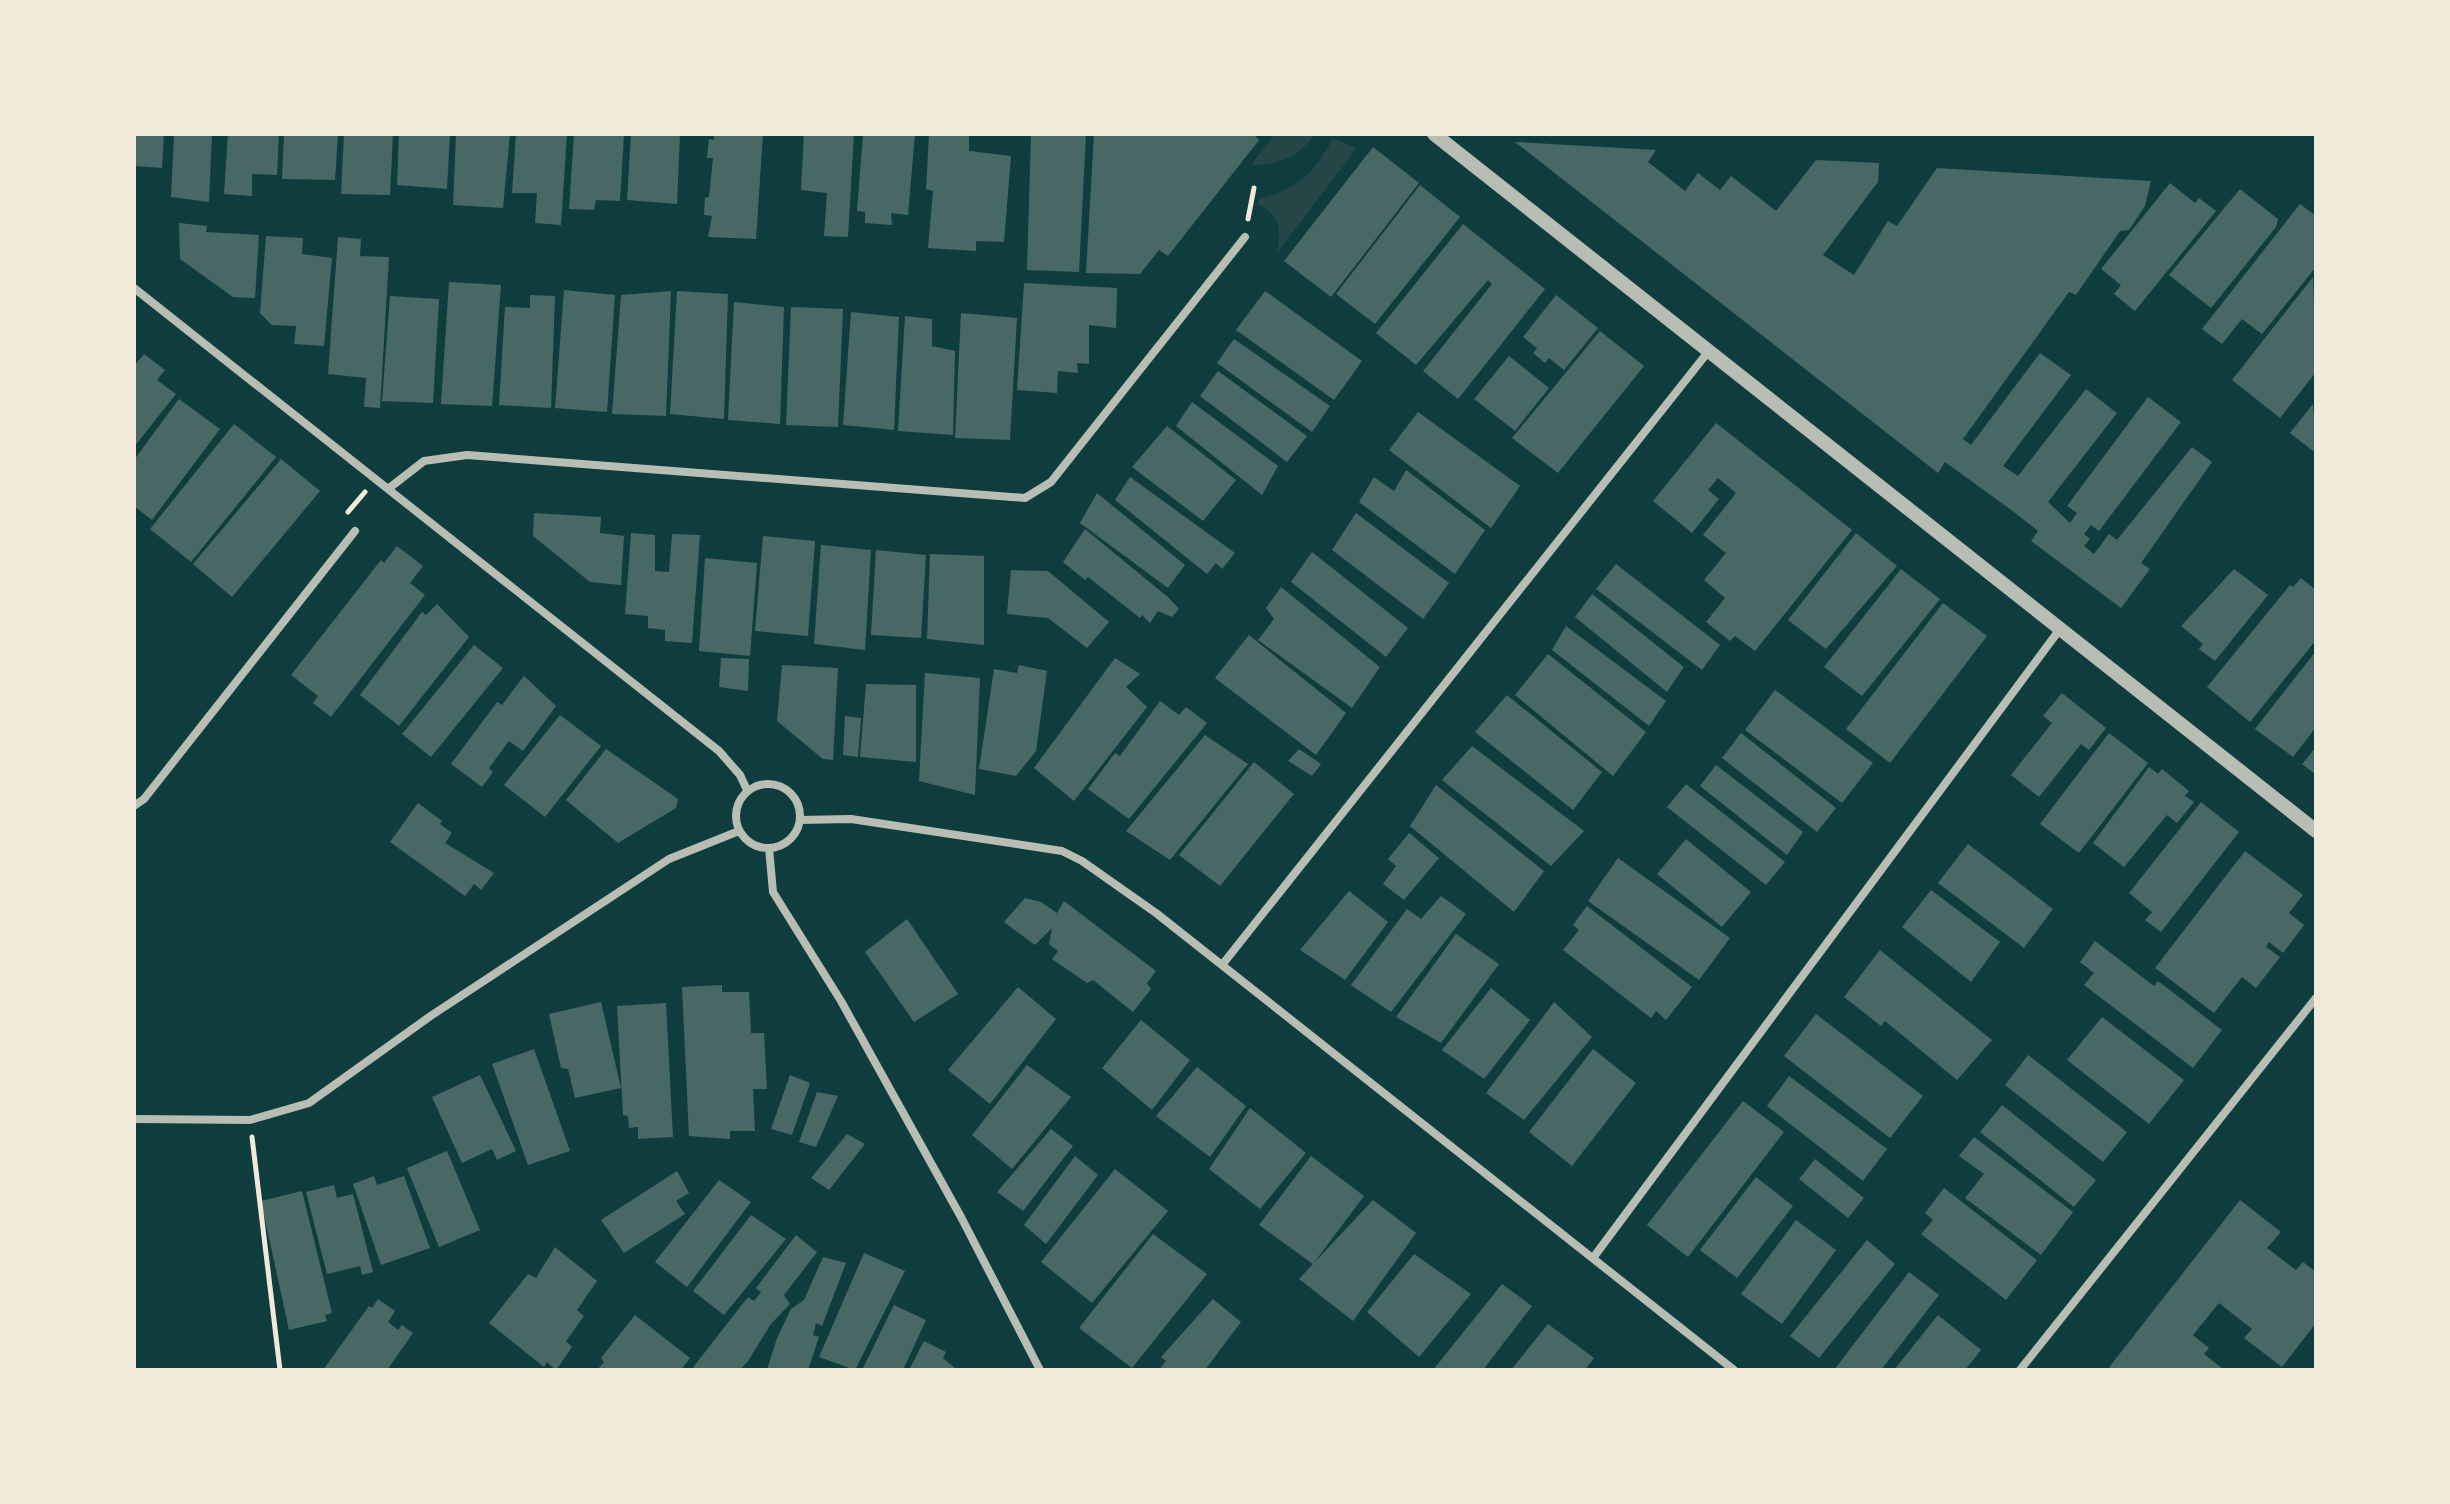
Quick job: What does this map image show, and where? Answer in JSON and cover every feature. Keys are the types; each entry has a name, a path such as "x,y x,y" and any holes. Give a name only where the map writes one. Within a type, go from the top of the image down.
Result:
{"street":[{"path":"1440,136 1708,352 2316,831"},
{"path":"388,489 424,461 467,455 1025,498 1051,482 1245,237"},
{"path":"134,288 719,751 740,775 747,790"},
{"path":"1222,965 1708,352"},
{"path":"134,806 171,765 355,531"},
{"path":"1593,1258 2060,629"},
{"path":"765,784 784,787 797,801 800,820 790,839 769,848 752,844 739,831 736,810 747,790 765,784"},
{"path":"800,820 851,819 1062,851 1082,861 1156,913 1734,1370"},
{"path":"134,1119 250,1120 309,1103 432,1015 669,859 739,831"},
{"path":"769,848 773,892 849,1014 961,1217 1040,1370"},
{"path":"2020,1370 2316,998"}],"path":[{"path":"1245,237 1254,188"},
{"path":"355,531 347,514 375,479"},
{"path":"255,1160 280,1370"}],"shaded area":[{"path":"1275,134 1314,134 1295,155 1251,165"},
{"path":"1333,138 1357,148 1276,254 1278,224 1258,204 1259,199 1284,190 1304,178"}],"building":[{"path":"134,134 164,134 162,168 134,166"},
{"path":"174,134 212,134 209,202 171,197"},
{"path":"228,134 279,134 277,175 252,174 252,196 224,194"},
{"path":"284,134 338,134 335,180 282,179"},
{"path":"344,134 393,134 390,195 341,194"},
{"path":"399,134 450,134 447,189 397,185"},
{"path":"456,134 510,134 503,208 453,205"},
{"path":"516,134 567,134 561,225 535,223 537,193 512,193"},
{"path":"574,134 624,134 620,201 596,200 594,210 569,209"},
{"path":"631,134 680,134 677,204 627,200"},
{"path":"714,134 763,134 756,239 708,237 712,216 704,215 705,198 709,197 713,158 707,158 709,139 714,140"},
{"path":"804,134 854,134 848,237 824,236 827,193 801,190"},
{"path":"863,134 915,134 908,215 891,213 892,225 865,223 865,212 857,211"},
{"path":"929,134 969,134 969,151 1011,156 1004,242 976,241 976,251 928,248 933,191 926,189"},
{"path":"1031,134 1086,134 1079,272 1027,270"},
{"path":"1094,134 1253,134 1259,140 1168,256 1159,250 1140,274 1086,273"},
{"path":"1515,142 1656,150 1648,162 1685,191 1698,173 1720,190 1731,176 1776,211 1816,160 1879,163 1878,182 1823,255 1854,275 1888,221 1897,226 1937,168 2151,181 2145,206 2129,230 2120,231 2076,295 2069,292 1963,439 1971,445 2040,353 2071,375 2003,466 2018,476 2086,389 2117,413 2048,502 2070,523 2077,513 2067,506 2148,397 2181,422 2099,531 2091,525 2084,534 2090,539 2084,546 2094,554 2109,534 2117,540 2192,447 2212,462 2141,563 2150,569 2121,608 2031,541 2038,531 2014,512 1945,462 1938,473"},
{"path":"1373,147 1419,183 1331,297 1284,261"},
{"path":"2170,183 2195,203 2199,198 2216,211 2135,311 2114,294 2121,285 2101,269"},
{"path":"1420,185 1460,217 1375,324 1336,294"},
{"path":"2240,189 2278,219 2276,227 2211,308 2169,275"},
{"path":"2300,204 2316,216 2316,267 2262,334 2242,319 2222,344 2202,329"},
{"path":"179,223 207,226 206,232 259,235 255,298 233,297 180,259"},
{"path":"1463,224 1545,289 1458,399 1423,371 1492,284 1488,280 1416,365 1376,333"},
{"path":"266,236 303,238 302,254 332,258 324,346 294,344 296,326 272,325 260,313"},
{"path":"338,237 361,239 360,256 389,257 380,408 364,407 366,378 328,374"},
{"path":"2313,277 2316,372 2280,418 2232,380"},
{"path":"449,282 501,285 492,406 441,404"},
{"path":"1024,283 1117,288 1116,328 1089,325 1089,364 1077,363 1078,373 1058,371 1057,393 1017,390"},
{"path":"564,290 615,295 607,412 555,408"},
{"path":"671,291 666,416 612,414 621,295"},
{"path":"677,291 728,294 724,419 670,414"},
{"path":"1265,291 1362,361 1334,400 1236,330"},
{"path":"530,295 555,296 551,408 499,405 505,307 530,308"},
{"path":"1556,295 1598,328 1564,370 1549,358 1545,363 1533,353 1537,348 1523,337"},
{"path":"390,296 439,299 433,403 382,401"},
{"path":"734,302 784,307 780,424 728,420"},
{"path":"791,307 843,309 838,427 786,425"},
{"path":"851,312 899,317 894,430 843,425"},
{"path":"961,313 1017,318 1010,440 955,438"},
{"path":"905,316 932,319 932,346 955,351 953,435 898,431"},
{"path":"1600,331 1644,366 1558,473 1512,438"},
{"path":"1234,339 1330,406 1312,432 1217,363"},
{"path":"144,354 165,370 157,380 176,394 134,447 134,366"},
{"path":"1509,356 1549,388 1515,431 1474,399"},
{"path":"1218,371 1307,436 1287,462 1200,396"},
{"path":"179,399 220,429 152,520 134,506 134,460"},
{"path":"1192,402 1278,466 1262,495 1176,426"},
{"path":"2313,404 2316,448 2313,451 2290,433"},
{"path":"1418,412 1520,486 1491,528 1389,450"},
{"path":"1716,423 1852,530 1755,651 1735,636 1730,641 1706,622 1725,598 1704,580 1726,553 1703,535 1736,493 1718,478 1708,490 1719,499 1692,533 1653,501"},
{"path":"234,424 276,457 191,562 150,529"},
{"path":"1167,426 1236,480 1203,521 1132,467"},
{"path":"281,459 320,491 232,597 193,564"},
{"path":"1406,470 1485,530 1455,574 1359,502 1374,477 1394,491"},
{"path":"1130,477 1235,553 1222,569 1216,563 1207,574 1115,500"},
{"path":"1097,493 1185,565 1168,588 1080,523"},
{"path":"534,513 601,517 600,533 624,536 621,585 590,582 533,536"},
{"path":"1356,513 1449,583 1423,619 1332,550"},
{"path":"1085,529 1169,598 1179,609 1172,617 1158,611 1150,623 1142,615 1140,618 1088,577 1085,580 1063,562"},
{"path":"631,533 655,535 655,571 669,572 672,534 700,535 692,643 665,641 665,630 648,628 648,616 625,614"},
{"path":"1856,533 1897,566 1826,649 1788,620"},
{"path":"763,536 815,541 808,636 755,631"},
{"path":"821,545 871,550 865,650 814,644"},
{"path":"397,546 423,566 410,583 425,595 331,717 313,703 318,696 291,675 381,560 384,563"},
{"path":"876,550 926,555 921,638 871,635"},
{"path":"1312,552 1408,628 1386,657 1291,582"},
{"path":"930,554 984,556 984,645 927,639"},
{"path":"705,558 757,563 750,656 699,651"},
{"path":"1616,564 1720,645 1702,670 1596,589"},
{"path":"1901,569 1940,599 1862,696 1824,667"},
{"path":"2234,569 2268,595 2215,661 2199,649 2203,644 2181,626"},
{"path":"1011,570 1048,571 1109,622 1087,648 1048,618 1007,614"},
{"path":"2301,578 2316,590 2316,640 2250,722 2207,687 2290,585 2293,587"},
{"path":"1281,587 1380,667 1352,708 1258,640 1274,619 1266,608"},
{"path":"1592,594 1684,667 1667,692 1575,617"},
{"path":"1943,603 1987,636 1890,763 1846,729"},
{"path":"437,604 469,637 399,726 360,695 422,612 426,615"},
{"path":"1566,626 1666,701 1649,726 1552,650"},
{"path":"1249,635 1346,713 1316,755 1215,678"},
{"path":"474,645 503,668 431,757 402,734"},
{"path":"2316,651 2316,727 2293,757 2255,729"},
{"path":"1548,654 1646,732 1613,776 1515,695"},
{"path":"721,658 749,659 748,691 719,687"},
{"path":"1115,658 1140,674 1126,687 1147,707 1074,801 1034,768"},
{"path":"782,665 838,668 833,760 823,759 777,721"},
{"path":"1019,665 1047,671 1036,751 1016,776 979,769 994,669 1017,673"},
{"path":"925,673 980,678 975,795 919,781"},
{"path":"524,676 556,706 523,751 509,741 489,768 493,772 482,787 451,764 497,702 502,705"},
{"path":"866,684 916,685 916,762 860,757"},
{"path":"1775,690 1873,763 1842,803 1745,730"},
{"path":"2062,693 2106,728 2089,750 2081,744 2039,797 2011,775 2052,723 2043,716"},
{"path":"1507,695 1602,772 1573,810 1475,732"},
{"path":"1160,701 1179,715 1186,707 1207,723 1129,819 1088,789 1115,753 1120,756"},
{"path":"560,715 601,746 545,817 504,785"},
{"path":"845,716 861,718 858,757 843,755"},
{"path":"1741,733 1836,808 1817,832 1722,758"},
{"path":"2109,733 2148,763 2079,853 2040,824"},
{"path":"1205,735 1248,764 1170,860 1126,831"},
{"path":"1472,746 1584,831 1551,866 1442,780"},
{"path":"2316,747 2316,775 2302,764"},
{"path":"606,749 678,799 676,808 618,843 566,800"},
{"path":"1299,749 1321,764 1312,776 1288,761"},
{"path":"1254,762 1294,794 1220,886 1179,855"},
{"path":"1716,765 1803,832 1787,855 1700,786"},
{"path":"2149,767 2158,774 2162,769 2189,791 2185,796 2194,802 2177,823 2167,815 2124,867 2093,843"},
{"path":"1686,784 1785,862 1766,885 1667,807"},
{"path":"1436,785 1544,871 1514,912 1410,826"},
{"path":"2201,802 2239,832 2161,932 2145,920 2152,912 2129,893"},
{"path":"418,803 452,833 445,843 494,873 481,890 474,884 465,896 390,842"},
{"path":"1409,833 1439,858 1404,900 1383,884 1396,866 1388,859"},
{"path":"1686,839 1751,892 1722,927 1657,874"},
{"path":"1968,844 2053,909 2024,948 1938,883"},
{"path":"2245,851 2303,895 2289,913 2304,925 2283,953 2269,942 2266,947 2280,957 2256,988 2242,977 2214,1013 2155,968"},
{"path":"1618,858 1730,938 1699,980 1588,901"},
{"path":"1931,890 2000,942 1971,982 1902,927"},
{"path":"1349,891 1388,922 1345,980 1300,950"},
{"path":"1441,896 1466,914 1391,1012 1351,985 1407,909 1421,919"},
{"path":"1025,898 1041,902 1057,913 1064,901 1156,971 1147,983 1151,989 1133,1012 1093,980 1087,983 1052,959 1058,951 1049,944 1052,928 1035,945 1004,922"},
{"path":"1587,906 1692,987 1666,1020 1656,1011 1651,1018 1563,950 1579,930 1573,925"},
{"path":"907,919 958,994 914,1022 865,952"},
{"path":"1456,934 1499,964 1441,1043 1396,1017"},
{"path":"2095,941 2154,986 2158,981 2222,1030 2193,1068 2084,985 2094,973 2080,962"},
{"path":"1880,950 1992,1040 1957,1080 1885,1021 1881,1026 1844,997"},
{"path":"722,985 722,992 749,992 751,1033 764,1033 767,1089 753,1089 755,1131 730,1131 730,1139 689,1136 682,987"},
{"path":"1018,987 1056,1019 990,1104 948,1070"},
{"path":"1491,988 1530,1020 1484,1079 1442,1050"},
{"path":"601,1002 621,1088 575,1098 568,1069 561,1068 549,1014"},
{"path":"1554,1002 1592,1037 1524,1120 1486,1093"},
{"path":"666,1003 673,1137 638,1139 638,1127 629,1128 628,1116 623,1115 617,1006"},
{"path":"1816,1014 1923,1096 1890,1138 1784,1056"},
{"path":"2102,1017 2184,1080 2149,1124 2067,1060"},
{"path":"1141,1020 1190,1060 1152,1110 1102,1068"},
{"path":"534,1049 570,1151 528,1165 492,1064"},
{"path":"1593,1049 1636,1083 1572,1166 1529,1132"},
{"path":"2028,1055 2127,1132 2103,1162 2005,1085"},
{"path":"1027,1065 1071,1097 1012,1169 972,1135"},
{"path":"1197,1067 1246,1106 1210,1157 1156,1116"},
{"path":"480,1075 516,1151 497,1160 492,1149 462,1163 432,1097"},
{"path":"790,1075 810,1083 792,1135 771,1129"},
{"path":"1789,1076 1887,1149 1863,1181 1767,1106"},
{"path":"817,1092 838,1096 816,1147 799,1142"},
{"path":"1743,1101 1784,1132 1688,1257 1647,1225"},
{"path":"2002,1105 2096,1180 2074,1207 1980,1132"},
{"path":"1250,1108 1306,1153 1260,1209 1209,1169"},
{"path":"1051,1129 1073,1146 1023,1211 997,1192"},
{"path":"847,1134 865,1144 829,1190 811,1178"},
{"path":"1974,1137 2073,1212 2041,1255 1965,1198 1984,1174 1959,1156"},
{"path":"447,1151 480,1230 439,1247 407,1168"},
{"path":"1075,1156 1098,1175 1046,1244 1024,1225"},
{"path":"1311,1156 1364,1196 1313,1264 1259,1225"},
{"path":"1815,1159 1864,1198 1848,1218 1799,1179"},
{"path":"1115,1169 1168,1211 1092,1303 1041,1262"},
{"path":"677,1171 689,1193 676,1201 685,1214 624,1253 601,1220"},
{"path":"374,1176 377,1185 404,1176 430,1248 381,1265 353,1184"},
{"path":"1756,1177 1793,1206 1737,1278 1700,1250"},
{"path":"719,1180 751,1202 687,1287 655,1262"},
{"path":"334,1185 337,1198 353,1194 373,1272 362,1275 360,1266 327,1274 306,1192"},
{"path":"1944,1188 2037,1260 2006,1300 1921,1234 1933,1220 1925,1213"},
{"path":"302,1191 332,1313 325,1315 327,1321 289,1330 261,1201"},
{"path":"1373,1200 1416,1233 1353,1321 1299,1279"},
{"path":"2240,1200 2281,1232 2267,1248 2296,1270 2303,1262 2316,1272 2316,1323 2282,1367 2244,1338 2252,1329 2219,1303 2193,1335 2209,1348 2204,1354 2224,1370 2107,1370"},
{"path":"751,1215 786,1239 724,1315 693,1291"},
{"path":"1796,1220 1836,1250 1782,1324 1741,1294"},
{"path":"1153,1234 1207,1274 1132,1368 1079,1328"},
{"path":"796,1235 817,1252 784,1295 790,1304 771,1324 748,1361 740,1370 691,1370 748,1297 754,1301 761,1292 756,1288"},
{"path":"1867,1240 1895,1264 1819,1358 1790,1336"},
{"path":"555,1247 597,1281 577,1310 584,1316 566,1341 572,1347 556,1370 547,1362 544,1367 489,1323 528,1274 536,1278"},
{"path":"864,1253 905,1271 855,1370 819,1357"},
{"path":"1414,1254 1471,1294 1419,1357 1367,1312"},
{"path":"823,1257 846,1263 822,1326 816,1323 813,1335 819,1337 808,1370 767,1370 777,1338 791,1309 804,1300"},
{"path":"1909,1272 1939,1295 1881,1370 1834,1370"},
{"path":"1502,1284 1532,1306 1483,1370 1433,1370"},
{"path":"378,1299 395,1311 388,1322 398,1330 402,1325 413,1333 387,1370 323,1370 369,1306 372,1308"},
{"path":"1213,1299 1241,1322 1205,1370 1159,1370 1166,1361 1161,1357"},
{"path":"894,1305 926,1320 903,1370 862,1370"},
{"path":"635,1315 690,1358 681,1370 597,1370 604,1362 601,1358"},
{"path":"1938,1315 1981,1350 1965,1370 1894,1370"},
{"path":"1548,1324 1594,1358 1585,1370 1511,1370"},
{"path":"924,1341 946,1352 943,1358 957,1370 909,1370"}]}
